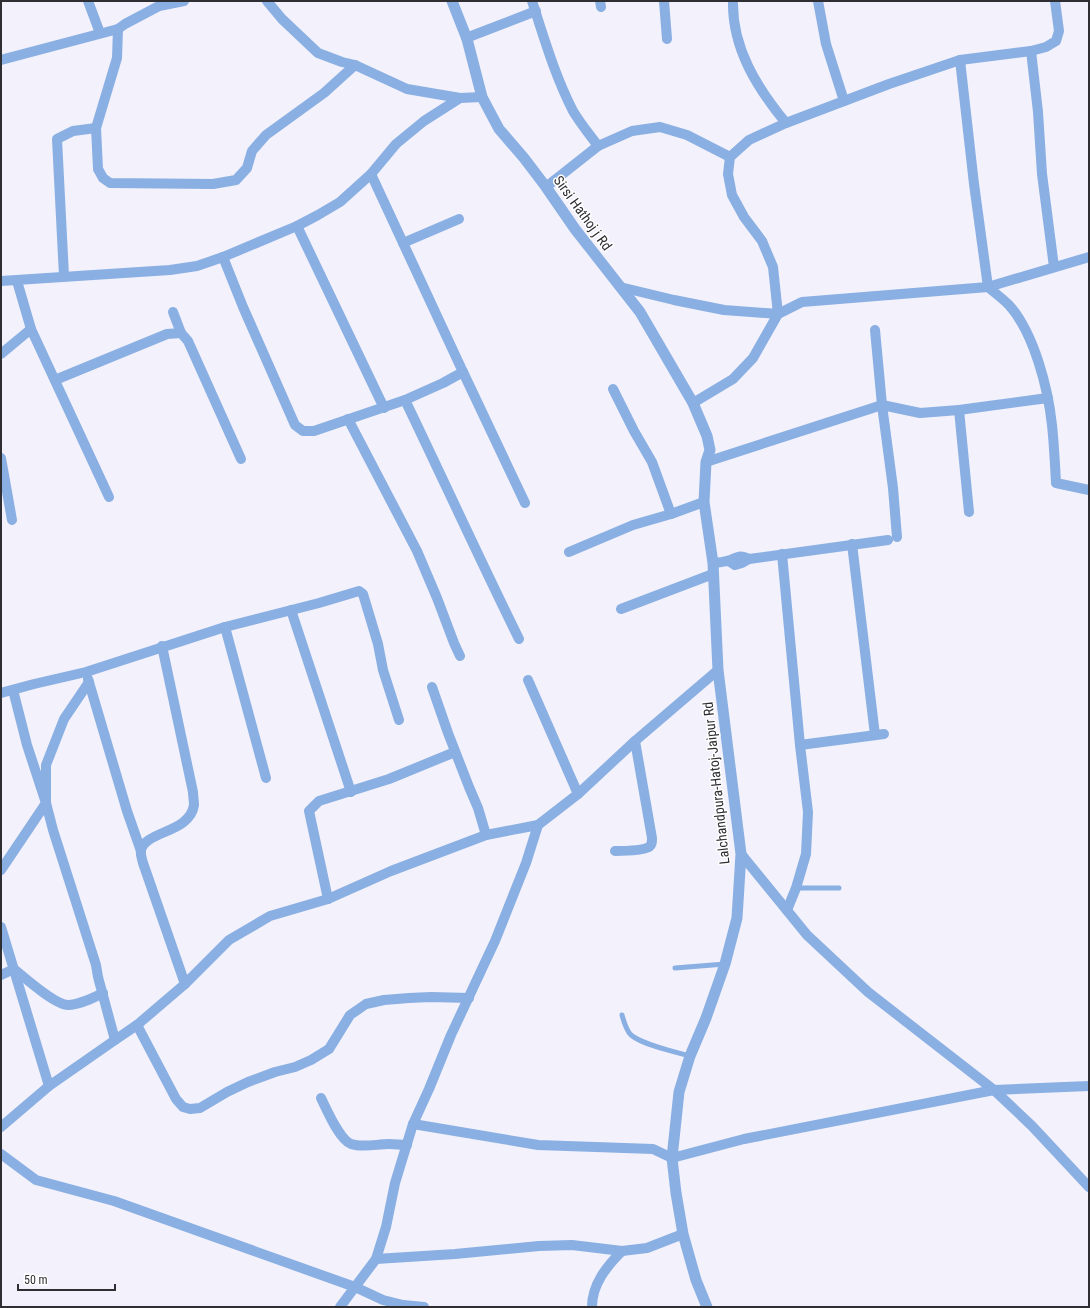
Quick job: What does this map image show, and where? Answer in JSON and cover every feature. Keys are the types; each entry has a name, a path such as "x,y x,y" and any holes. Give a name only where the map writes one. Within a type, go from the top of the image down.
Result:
{"street":[{"path":"88,1 100,34"},
{"path":"1,60 118,29 161,3 184,1"},
{"path":"267,1 282,19 318,53 355,65 407,89 460,98 482,97"},
{"name":"Sirsi Hathoj j Rd","path":"452,1 466,38 482,97 499,129 546,187 575,230 640,312 693,403 707,436"},
{"path":"532,1 548,52 562,88 574,113 598,146"},
{"path":"664,1 667,39"},
{"path":"733,1 736,31 751,73 767,100 786,123"},
{"path":"818,1 826,44 844,101"},
{"path":"693,403 733,379 753,358 778,314 773,267 762,241 744,217 732,195 728,174 730,157 749,140 762,133 844,101 960,60 1031,51 1046,47 1056,41 1059,31 1055,1"},
{"path":"466,38 536,12"},
{"path":"118,29 117,58 96,128 98,169 103,178 110,182 213,184 236,180 247,168 252,151 266,135 324,93 355,65"},
{"path":"1031,51 1038,112 1042,174 1054,267"},
{"path":"960,60 974,184 988,287 1009,305 1025,328 1035,353 1048,398 1052,425 1056,483 1089,490"},
{"path":"1,281 170,270 197,266 223,257 297,226 340,202 371,174 396,144 424,121 460,98"},
{"path":"546,187 598,146 632,131 660,127 687,135 730,157"},
{"path":"64,276 57,139 73,131 96,128"},
{"path":"371,174 525,503"},
{"path":"404,243 459,219"},
{"path":"297,226 384,408"},
{"path":"223,257 242,307 295,425 304,432 314,431 384,408 443,383 463,372"},
{"path":"620,287 724,310 778,314 802,302 988,287 1089,257"},
{"path":"17,281 31,329 109,497"},
{"path":"173,312 181,333 188,341 241,459"},
{"path":"1,354 31,329"},
{"path":"621,609 713,569 735,557 743,556 749,559 892,538 893,488 882,405 875,330"},
{"path":"55,380 167,334 181,333"},
{"path":"613,389 626,412 634,431 652,462 670,514"},
{"path":"706,462 882,405 920,413 959,410 1048,398"},
{"path":"405,400 439,469 466,531 519,639"},
{"path":"959,410 969,512"},
{"path":"348,419 417,551 460,656"},
{"name":"Lalchandpura-Hatoj-Jaipur Rd","path":"707,436 710,450 706,462 704,502 713,569 718,670 741,854 737,918 725,964 706,1018 690,1056 679,1092 672,1158 683,1234 696,1280 707,1307"},
{"path":"1,458 12,520"},
{"path":"569,552 633,525 704,502"},
{"path":"800,745 880,734 852,544"},
{"path":"782,554 800,745 808,812 806,854 796,888 787,910"},
{"path":"1,693 86,672 162,646 225,627 319,603 354,591 359,591 363,594 378,644 383,670 399,720"},
{"path":"292,610 351,792"},
{"path":"225,627 266,778"},
{"path":"141,851 145,842 178,826 189,817 194,806 193,792 162,646"},
{"path":"1,1128 49,1086 137,1026 184,984 229,940 270,916 328,899 391,871 486,835 538,825 578,794 635,741 718,670"},
{"path":"86,672 126,811 141,851 143,863 184,984"},
{"path":"528,680 578,794"},
{"path":"1,870 46,802 46,765 64,719 90,682"},
{"path":"432,687 455,752 478,808 486,835"},
{"path":"13,690 27,745 96,965 115,1040"},
{"path":"615,851 644,849 652,844 635,741"},
{"path":"328,899 309,811 319,801 389,779 455,752"},
{"path":"340,1307 376,1259 386,1227 395,1183 413,1124 451,1035 495,941 526,863 538,825"},
{"path":"741,854 807,935 868,992 994,1090 1032,1126 1089,1187"},
{"path":"1,927 49,1086"},
{"path":"14,970 55,1000 67,1005 91,999 103,993"},
{"path":"1,975 14,970"},
{"path":"137,1026 176,1099 183,1107 190,1109 200,1108 227,1092 248,1082 275,1072 295,1067 311,1060 329,1048 350,1015 366,1004 384,1000 431,996 469,998"},
{"path":"413,1124 538,1145 653,1149 672,1158 744,1139 994,1090 1089,1086"},
{"path":"321,1098 335,1126 344,1139 351,1144 390,1144 407,1146"},
{"path":"1,1154 36,1180 114,1201 355,1287 383,1300 403,1305 424,1307"},
{"path":"376,1259 455,1254 539,1246 572,1245 622,1251 647,1248 683,1234"},
{"path":"592,1307 597,1283 607,1266 622,1251"}],"lane":[{"path":"796,888 839,888"},
{"path":"675,968 725,964"},
{"path":"622,1015 625,1026 630,1034 640,1040 690,1056"}]}
